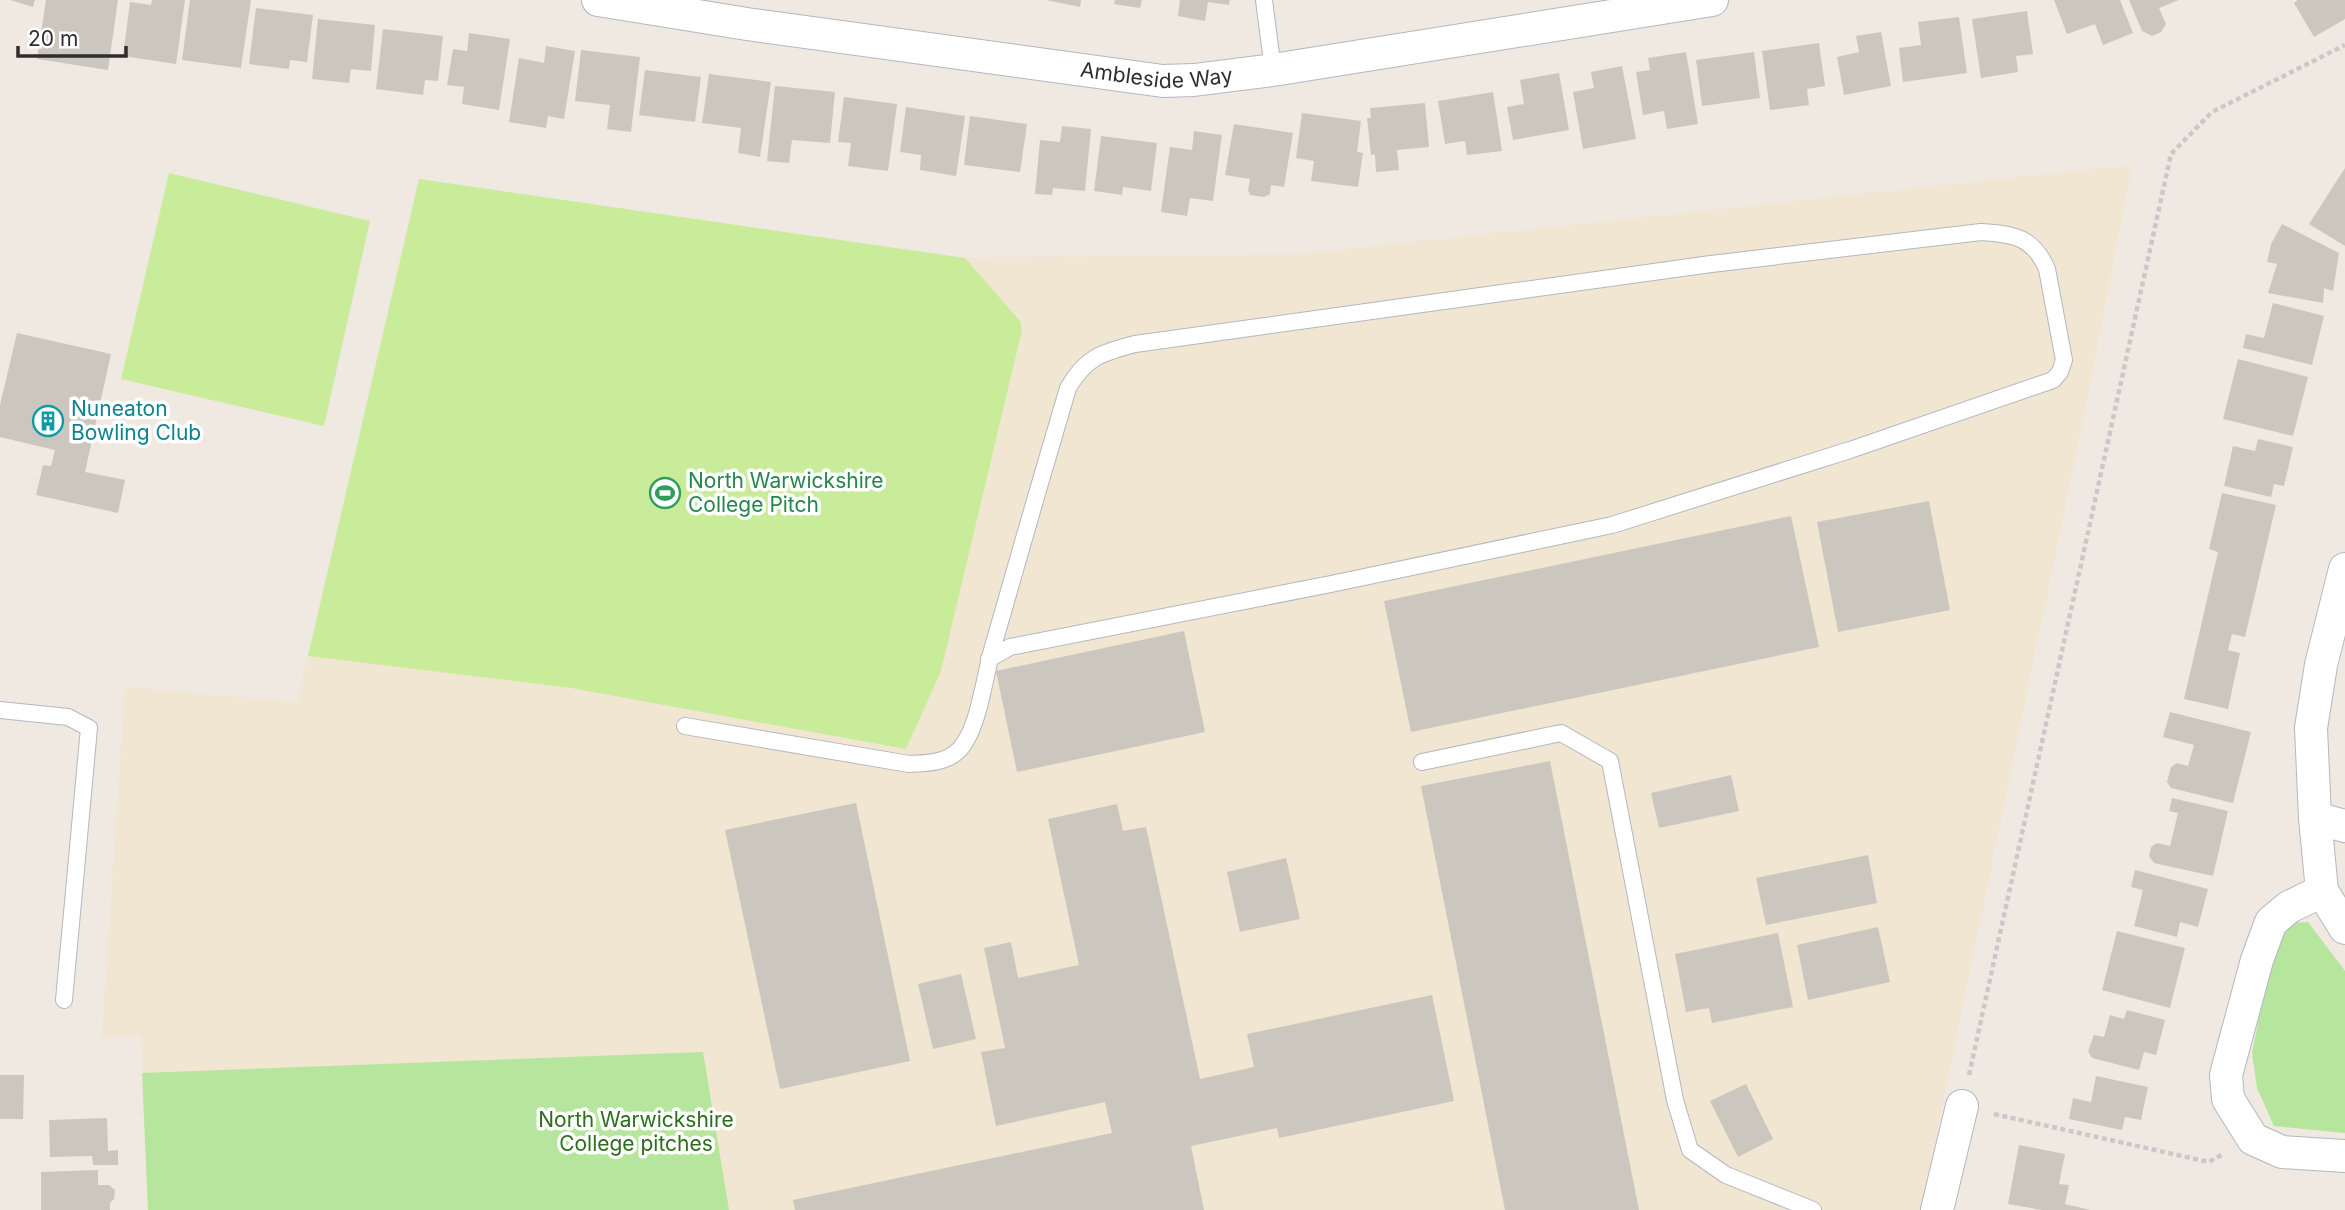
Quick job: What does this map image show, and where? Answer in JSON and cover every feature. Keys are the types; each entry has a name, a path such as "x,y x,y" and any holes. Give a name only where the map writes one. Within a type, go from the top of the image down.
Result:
{"street":[{"name":"Ambleside Way","path":"598,0 747,24 1163,81 1273,70 1712,0"},
{"path":"2345,569 2322,665 2311,728 2322,891 2345,928"},
{"path":"2315,818 2345,825"},
{"path":"2322,891 2289,908 2271,922 2257,960 2227,1075 2228,1099 2253,1139 2282,1152 2345,1156"},
{"path":"1937,1210 1962,1106"}],"lane":[{"path":"1264,0 1273,70"},
{"path":"685,726 909,764 936,763 956,753 966,742 989,659 1068,388 1078,370 1090,359 1107,351 1148,342 1711,264 1981,232 2019,237 2031,244 2042,256 2047,269 2064,360 2060,372 2053,380 1850,450 1612,524 1331,584 1010,647 989,659"},
{"path":"0,710 68,717 89,728 64,1000"},
{"path":"1422,762 1561,733 1610,761 1675,1100 1690,1150 1726,1175 1813,1210"}],"path":[{"path":"2253,1139 2208,1162 1962,1106 2171,154 2212,112 2345,44"}],"shaded area":[{"path":"2132,165 2088,395 1921,1210 148,1210 141,1036 102,1038 125,687 297,702 419,179 965,258 1300,254"}],"green space":[{"path":"169,173 370,221 324,426 121,379"},
{"name":"North Warwickshire College Pitch","path":"419,179 965,258 1020,321 1022,330 941,671 906,749 571,688 308,656"},
{"path":"2308,922 2345,971 2345,1133 2274,1126 2257,1088 2252,1053 2262,1003 2279,942 2293,923"},
{"name":"North Warwickshire College pitches","path":"703,1052 729,1210 148,1210 142,1073"}],"building":[{"path":"10,0 35,0 33,7"},
{"path":"46,0 118,0 108,70 37,59"},
{"path":"152,0 185,0 176,64 123,56 130,2 151,5"},
{"path":"190,0 251,0 241,68 182,60"},
{"path":"1046,0 1081,0 1080,7"},
{"path":"1115,0 1142,0 1140,8 1114,4"},
{"path":"1180,0 1230,0 1229,5 1208,2 1205,21 1178,16"},
{"path":"2054,0 2120,0 2133,33 2103,45 2095,24 2067,34"},
{"path":"2129,0 2179,0 2159,8 2166,24 2161,32 2152,36 2142,31"},
{"path":"2298,0 2345,0 2345,19 2314,37 2294,3"},
{"path":"256,8 313,15 307,62 290,60 289,69 249,64"},
{"path":"2027,11 2033,54 2016,56 2018,72 1981,78 1972,19"},
{"path":"1959,17 1967,73 1903,82 1899,48 1921,45 1918,22"},
{"path":"318,19 375,25 371,71 351,69 349,83 312,79"},
{"path":"383,29 443,36 438,81 425,80 423,95 376,89"},
{"path":"1881,32 1891,86 1844,95 1837,57 1859,52 1856,36"},
{"path":"469,33 510,39 499,110 462,104 464,87 447,85 453,49 467,51"},
{"path":"1819,43 1825,86 1807,89 1809,105 1770,110 1762,51"},
{"path":"546,46 575,51 564,119 548,116 546,128 509,122 519,58 544,63"},
{"path":"581,50 640,57 631,132 607,129 610,105 575,101"},
{"path":"1686,52 1698,124 1667,129 1664,111 1643,115 1636,72 1650,70 1648,58"},
{"path":"1754,52 1760,98 1702,106 1696,60"},
{"path":"1622,66 1636,139 1583,149 1573,92 1594,88 1591,72"},
{"path":"645,70 701,77 695,122 639,115"},
{"path":"1559,73 1569,130 1513,140 1507,107 1524,104 1520,80"},
{"path":"709,74 771,82 760,157 738,153 741,128 702,123"},
{"path":"775,86 835,92 830,143 792,140 789,163 767,161"},
{"path":"1493,92 1502,151 1467,155 1465,141 1445,144 1438,101"},
{"path":"844,97 897,104 888,171 848,166 851,143 838,142"},
{"path":"1425,103 1429,147 1397,150 1399,170 1376,172 1375,154 1371,155 1367,118 1371,118 1370,108"},
{"path":"906,107 965,116 956,176 920,170 921,155 900,152"},
{"path":"1302,113 1361,121 1357,152 1363,153 1358,187 1311,181 1314,161 1296,158"},
{"path":"970,116 1027,124 1020,172 964,165"},
{"path":"1234,124 1293,133 1284,187 1271,185 1270,194 1264,197 1250,195 1250,179 1225,175"},
{"path":"1062,126 1091,129 1085,191 1053,188 1052,195 1035,194 1040,140 1060,142"},
{"path":"1194,131 1222,135 1213,201 1190,198 1187,216 1161,212 1170,147 1192,150"},
{"path":"1101,136 1157,143 1151,191 1123,187 1122,195 1094,191"},
{"path":"2345,168 2345,246 2309,224"},
{"path":"2282,224 2339,253 2333,291 2324,288 2323,303 2268,293 2277,264 2267,262 2271,244"},
{"path":"2273,303 2324,316 2312,365 2243,348 2246,334 2264,338"},
{"name":"Nuneaton Bowling Club","path":"17,333 111,354 85,472 125,480 118,513 36,495 43,465 51,466 55,450 0,437 0,405"},
{"path":"2238,359 2308,377 2293,436 2223,419"},
{"path":"2258,439 2293,447 2284,486 2274,484 2271,497 2224,486 2233,446 2255,451"},
{"path":"2222,493 2276,505 2245,637 2232,634 2228,650 2240,653 2228,709 2184,699 2218,552 2209,549"},
{"path":"1929,501 1950,610 1838,632 1817,522"},
{"path":"1791,516 1819,647 1411,732 1384,601"},
{"path":"1184,631 1205,732 1017,772 996,671"},
{"path":"2170,712 2251,732 2233,803 2171,788 2167,782 2171,767 2177,763 2188,766 2194,745 2163,737"},
{"path":"1550,761 1639,1210 1505,1210 1421,786"},
{"path":"1731,775 1739,811 1659,828 1651,793"},
{"path":"2172,798 2228,811 2213,876 2154,863 2149,856 2151,847 2157,843 2170,846 2178,813 2169,811"},
{"path":"856,803 910,1061 780,1089 725,830"},
{"path":"1117,804 1123,831 1146,827 1200,1079 1254,1067 1247,1034 1432,995 1454,1101 1279,1138 1277,1128 1191,1146 1204,1210 795,1210 793,1200 1112,1133 1105,1102 996,1126 981,1052 1005,1048 984,948 1011,942 1018,978 1079,965 1048,819"},
{"path":"1868,855 1877,903 1766,925 1756,878"},
{"path":"1286,858 1300,919 1240,932 1227,872"},
{"path":"2135,870 2208,889 2198,927 2180,922 2177,937 2134,926 2143,890 2131,887"},
{"path":"1878,927 1890,982 1808,1000 1797,945"},
{"path":"2117,931 2185,948 2170,1008 2102,990"},
{"path":"1778,933 1793,1007 1712,1023 1709,1008 1686,1012 1675,954"},
{"path":"961,974 976,1039 933,1049 918,984"},
{"path":"2127,1010 2165,1020 2156,1055 2144,1052 2139,1070 2092,1058 2088,1051 2094,1035 2104,1037 2110,1015 2124,1019"},
{"path":"0,1075 24,1075 23,1119 0,1119"},
{"path":"2096,1076 2148,1087 2141,1120 2125,1117 2122,1130 2069,1119 2073,1098 2091,1102"},
{"path":"1746,1084 1773,1139 1738,1157 1710,1101"},
{"path":"107,1118 108,1151 118,1150 118,1165 93,1165 92,1156 50,1157 49,1120"},
{"path":"2019,1145 2065,1154 2059,1184 2069,1185 2065,1204 2091,1210 2042,1210 2008,1204"},
{"path":"98,1170 98,1185 109,1185 115,1190 110,1210 41,1210 41,1172"}],"place":[{"name":"Nuneaton Bowling Club","path":"48,421"},
{"name":"North Warwickshire College Pitch","path":"665,493"}]}
